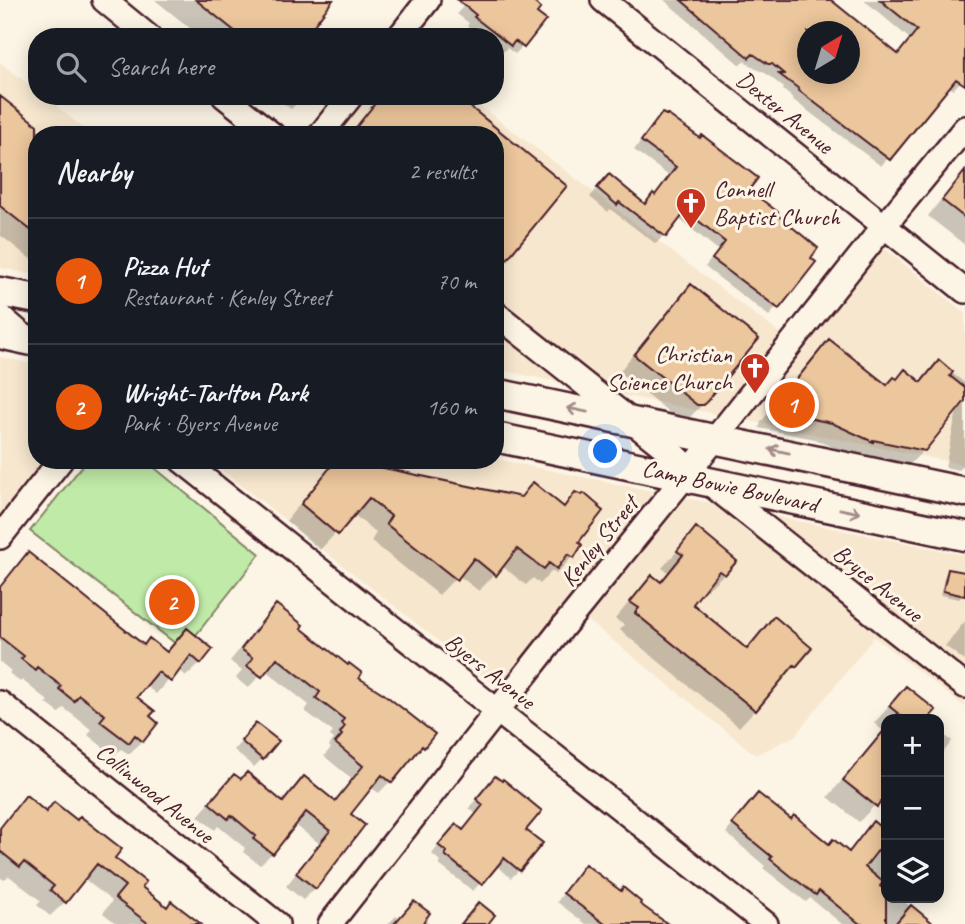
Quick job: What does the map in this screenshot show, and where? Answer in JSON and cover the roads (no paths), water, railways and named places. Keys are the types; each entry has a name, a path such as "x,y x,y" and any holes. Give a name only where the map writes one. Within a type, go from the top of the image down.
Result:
{"main road":[{"path":"0,292 28,297"},
{"path":"0,334 28,341"},
{"name":"Camp Bowie Boulevard","path":"504,395 965,492"},
{"name":"Camp Bowie Boulevard","path":"504,439 694,475 965,536"}],"street":[{"path":"104,0 138,28"},
{"path":"406,28 428,0"},
{"name":"Dexter Avenue","path":"603,0 965,291"},
{"path":"235,105 262,126"},
{"path":"327,126 344,105"},
{"name":"Kenley Street","path":"330,924 497,710 694,475 716,438 965,128"},
{"path":"0,316 28,338"},
{"name":"Bryce Avenue","path":"504,320 633,422 694,475 965,686"},
{"path":"0,537 54,469"},
{"name":"Byers Avenue","path":"192,469 766,924"},
{"name":"Collinwood Avenue","path":"0,703 276,924"}],"place":[{"name":"Connell Baptist Church","path":"691,230"},
{"name":"Christian Science Church","path":"755,395"},
{"name":"Pizza Hut","path":"792,405"},
{"name":"Wright-Tarlton Park","path":"172,602"}]}
